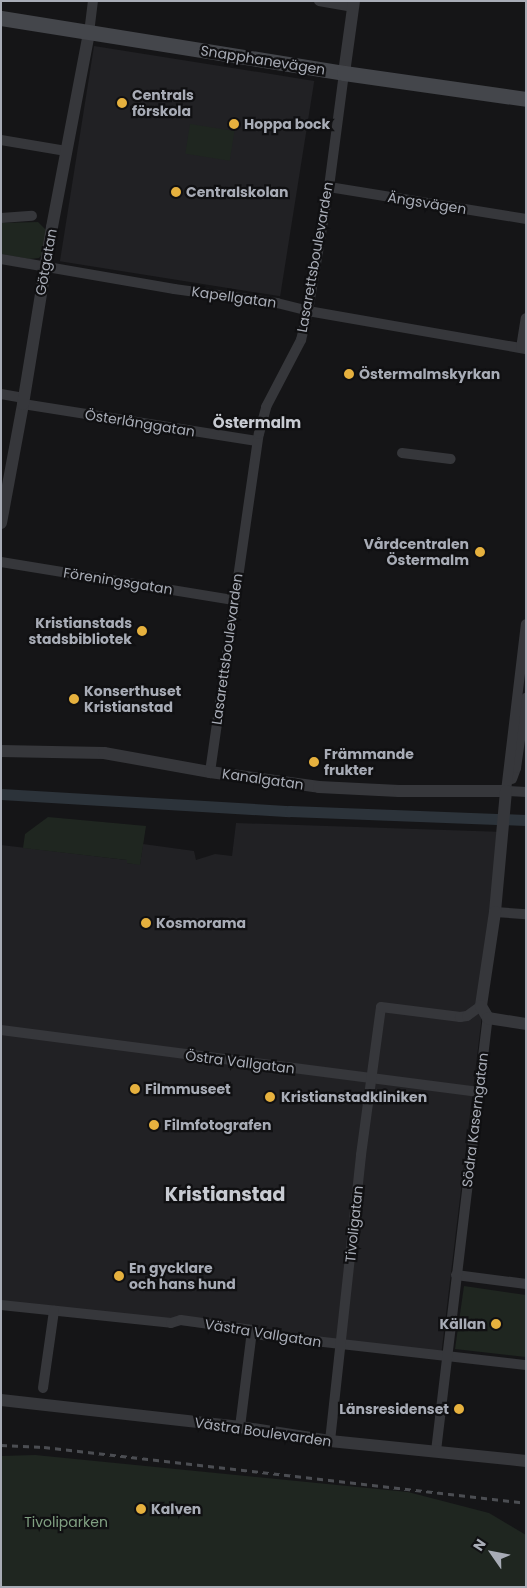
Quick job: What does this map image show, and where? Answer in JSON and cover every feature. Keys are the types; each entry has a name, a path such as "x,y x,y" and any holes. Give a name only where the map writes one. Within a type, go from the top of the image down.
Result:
{"main road":[{"name":"Snapphanevägen","path":"1,18 344,73 526,99"}],"street":[{"name":"Götgatan","path":"1,523 24,401 45,266 89,33 93,1"},
{"path":"319,1 353,4"},
{"name":"Lasarettsboulevarden","path":"210,772 257,442 266,407 298,347 308,311 329,187 353,4"},
{"path":"1,140 66,151"},
{"name":"Ängsvägen","path":"329,187 526,219"},
{"path":"1,218 32,216"},
{"name":"Kapellgatan","path":"1,259 174,289 277,303 308,311 523,349"},
{"path":"523,349 526,318"},
{"name":"Österlånggatan","path":"1,394 24,401 257,442"},
{"path":"402,453 451,459"},
{"name":"Föreningsgatan","path":"1,562 234,600"},
{"path":"526,624 506,791 504,832 495,912 481,1006 488,1018 526,1024"},
{"path":"506,791 516,768 526,698"},
{"name":"Kanalgatan","path":"1,751 104,753 210,772 318,787 526,792"},
{"path":"495,912 526,914"},
{"name":"Tivoligatan","path":"330,1441 361,1155 381,1007 460,1017 466,1016 481,1006"},
{"name":"Södra Kaserngatan","path":"436,1451 488,1018"},
{"name":"Östra Vallgatan","path":"1,1030 479,1092"},
{"path":"456,1276 526,1284"},
{"name":"Västra Vallgatan","path":"1,1305 172,1322 181,1320 252,1330 262,1335 526,1365"},
{"path":"43,1388 54,1311"},
{"path":"240,1428 252,1330"},
{"name":"Västra Boulevarden","path":"1,1400 240,1428 330,1441 526,1461"}],"shaded area":[{"path":"94,46 314,81 280,296 60,261"},
{"path":"236,823 504,832 441,1356 1,1304 1,845 127,860 127,863 140,864 143,844 194,851 196,860 215,854 232,856"}],"green space":[{"path":"190,124 234,131 230,161 185,154"},
{"path":"38,222 47,231 43,253 39,258 30,259 1,254 1,223"},
{"path":"48,817 146,826 140,865 127,863 127,860 23,848 25,834"},
{"path":"464,1286 526,1295 526,1357 455,1349"},
{"name":"Tivoliparken","path":"35,1455 408,1492 489,1513 526,1535 526,1587 1,1587 1,1456"}],"waterway":[{"path":"1,794 290,811 526,820"}],"railway":[{"path":"1,1445 44,1447 526,1503"}],"place":[{"name":"Centrals förskola","path":"122,103"},
{"name":"Hoppa bock","path":"234,124"},
{"name":"Centralskolan","path":"176,192"},
{"name":"Östermalmskyrkan","path":"349,374"},
{"name":"Vårdcentralen Östermalm","path":"480,552"},
{"name":"Kristianstads stadsbibliotek","path":"142,631"},
{"name":"Konserthuset Kristianstad","path":"74,699"},
{"name":"Främmande frukter","path":"314,762"},
{"name":"Kosmorama","path":"146,923"},
{"name":"Filmmuseet","path":"135,1089"},
{"name":"Kristianstadkliniken","path":"270,1097"},
{"name":"Filmfotografen","path":"154,1125"},
{"name":"En gycklare och hans hund","path":"119,1276"},
{"name":"Källan","path":"496,1324"},
{"name":"Länsresidenset","path":"459,1409"},
{"name":"Kalven","path":"141,1509"}],"district":[{"name":"Östermalm","path":"257,423"},
{"name":"Kristianstad","path":"225,1195"}]}
